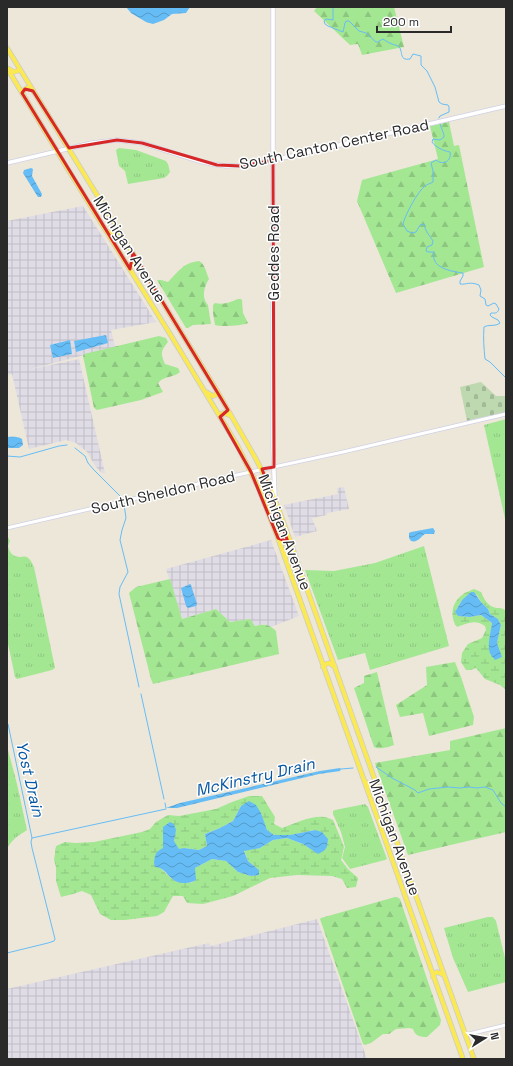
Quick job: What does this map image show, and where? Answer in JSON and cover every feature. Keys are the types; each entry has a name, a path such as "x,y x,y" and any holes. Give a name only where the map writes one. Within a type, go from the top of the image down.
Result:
{"main road":[{"name":"Geddes Road","path":"273,7 275,499"},
{"name":"Michigan Avenue","path":"7,48 182,332 262,469 290,540 474,1059"},
{"name":"Michigan Avenue","path":"7,68 151,302 237,445 251,472 278,538 463,1059"},
{"path":"7,68 13,72 20,69"},
{"path":"22,93 26,88 33,91"},
{"name":"South Canton Center Road","path":"7,163 92,143 117,140 148,144 199,161 218,165 242,166 506,106"},
{"path":"107,232 114,233 118,229"},
{"path":"130,269 133,264 138,264 141,266"},
{"path":"205,392 213,396 216,395 217,391"},
{"path":"220,417 223,413 232,416"},
{"path":"278,538 285,542 290,540"},
{"path":"285,558 288,553 295,555"},
{"path":"323,667 326,664 329,664 335,667"},
{"path":"363,779 369,786 376,784"},
{"path":"433,977 437,972 444,975"}],"street":[{"name":"South Sheldon Road","path":"7,528 506,414"},
{"path":"466,1034 506,1025"}],"highlighted area":[{"path":"25,89 33,91 69,148 117,140 142,143 217,165 242,166 273,160 274,467 262,469 288,542 278,538 251,472 220,417 228,410 133,253 130,269 22,93"}],"shaded area":[{"path":"83,206 156,322 111,330 115,347 27,370 79,359 105,473 102,473 96,467 87,452 76,443 66,440 29,449 12,374 7,375 7,221"},
{"path":"344,487 349,509 327,513 327,515 312,518 317,531 295,537 284,505 338,494 337,488"},
{"path":"271,540 299,616 271,627 264,624 255,626 250,619 230,622 216,609 182,619 166,569"},
{"path":"317,919 367,1059 7,1059 7,989 209,943 211,946"}],"green space":[{"path":"317,7 394,7 404,47 362,55 358,44 350,45 314,11"},
{"path":"449,122 454,146 459,145 484,267 396,293 357,201 362,180 438,159 430,126"},
{"path":"119,148 136,150 166,161 170,172 164,178 128,184 125,171 119,166 116,150"},
{"path":"199,261 204,266 209,279 205,289 204,299 208,305 211,324 193,325 186,328 157,280 168,282 185,266"},
{"path":"238,299 242,300 243,313 248,323 231,326 215,325 213,305 215,303 225,303"},
{"path":"159,336 166,338 168,342 162,352 162,357 165,364 178,368 180,372 163,379 158,383 163,392 141,400 97,410 94,408 83,356 84,354"},
{"path":"481,382 496,396 506,396 506,412 467,421 460,387"},
{"path":"506,419 506,523 484,425"},
{"path":"7,535 10,541 8,546 11,553 16,556 29,558 34,567 55,668 17,679 15,677 7,639"},
{"path":"424,546 449,646 370,670 365,653 338,660 305,570 334,571 375,563"},
{"path":"170,579 182,619 216,609 230,622 250,619 255,626 266,625 276,631 279,654 153,684 129,593 136,587"},
{"path":"474,589 481,592 485,600 491,606 502,608 506,611 506,690 500,685 485,679 476,668 466,670 461,662 462,653 468,644 482,638 486,630 485,626 475,622 457,627 453,619 452,614 456,602 463,594","holes":["471,593 477,595 490,614 498,619 501,625 497,643 489,643 492,623 481,615 470,617 458,616 455,612 462,600"]},
{"path":"455,662 474,717 473,725 429,736 423,713 400,717 396,705 427,685 426,667"},
{"path":"377,672 394,745 381,748 374,747 354,688 364,683 364,676"},
{"path":"506,728 506,832 408,855 375,763 450,750 450,741"},
{"path":"7,746 27,830 13,840 7,849"},
{"path":"249,796 262,796 275,817 274,824 282,828 314,817 325,817 333,820 344,847 341,860 358,878 356,887 347,888 342,879 332,876 297,875 270,878 233,896 203,904 187,903 183,896 173,896 164,912 157,916 125,920 111,920 100,914 91,895 82,891 61,897 56,881 56,867 54,860 56,846 65,842 94,842 142,832 150,829 156,822 168,815 179,816 216,809","holes":["241,806 261,813 268,831 272,834 284,836 315,830 318,853 303,844 287,838 273,840 260,848 244,850 248,861 259,870 258,875 251,876 238,872 226,861 212,859 195,868 195,880 189,883 177,882 159,867 163,849 175,830 174,842 179,850 184,848 199,850 207,846 205,834 233,821"]},
{"path":"365,804 368,807 387,859 350,869 342,858 345,847 333,811"},
{"path":"395,897 400,899 441,1020 440,1025 427,1037 418,1036 413,1029 396,1029 389,1034 383,1034 371,1043 365,1045 363,1044 320,919"},
{"path":"493,917 496,921 506,962 506,982 468,992 453,958 444,928"}],"water":[{"path":"126,7 190,7 186,13 172,14 164,20 153,24 146,22 131,13"},
{"path":"31,168 33,169 32,176 42,194 41,197 38,197 23,173 24,170"},
{"path":"106,335 108,343 76,352 74,341"},
{"path":"70,340 72,354 53,358 50,345"},
{"path":"7,437 22,439 23,445 19,448 7,448"},
{"path":"433,528 435,531 434,534 425,534 415,541 411,541 409,538 409,533 411,532"},
{"path":"190,584 197,604 196,606 188,608 186,606 181,588"},
{"path":"471,592 474,592 488,609 490,614 498,619 501,625 497,643 502,657 495,660 491,655 489,648 492,623 481,615 470,617 458,616 455,612 462,600"},
{"path":"340,768 340,771 319,774 177,808 166,808 180,803 320,771"},
{"path":"249,801 256,805 261,813 267,830 274,835 290,835 315,830 322,832 328,839 326,848 318,854 303,844 287,838 273,840 260,848 244,851 248,861 259,870 259,875 251,876 238,872 226,861 212,859 195,868 196,880 190,883 178,882 159,868 155,867 154,863 156,854 163,848 163,827 170,822 174,824 176,830 174,841 179,849 184,848 199,850 207,846 205,834 233,821 241,806"}],"waterway":[{"path":"333,7 333,20 326,19 324,21 328,26 343,32 346,21 349,21 359,31 366,33 376,42 383,39 398,46 403,57 406,59 410,59 413,54 421,56 421,65 427,71 435,87 439,102 448,105 449,107 449,112 440,116 439,118"},
{"path":"440,124 444,137 440,140 433,139 432,142 435,146 450,152 450,158 446,162 441,163 436,160 431,163 433,182 426,185 415,198 403,224 407,231 412,233 416,232 420,225 424,224 426,231 433,241 432,245 427,247 426,251 434,252 435,262 442,268 463,273 460,284 473,283 479,285 481,290 480,296 485,299 486,305 496,304 499,309 498,311 496,313 491,313 490,315 500,323 484,327 485,359 506,378"},
{"name":"McKinstry Drain","path":"7,456 20,457 67,445"},
{"name":"McKinstry Drain","path":"75,448 85,456 88,463 94,470 123,499"},
{"name":"McKinstry Drain","path":"124,504 126,518 120,540 128,572 120,587 119,594 139,687"},
{"name":"McKinstry Drain","path":"141,694 164,799"},
{"name":"Yost Drain","path":"7,724 32,838 32,848 55,939 54,941 48,943 7,953"},
{"name":"McKinstry Drain","path":"376,767 418,793 429,789 448,787 485,787 493,790 501,803 506,807"},
{"name":"McKinstry Drain","path":"341,769 353,768"},
{"name":"McKinstry Drain","path":"165,803 166,808"},
{"path":"32,838 166,809"}]}
